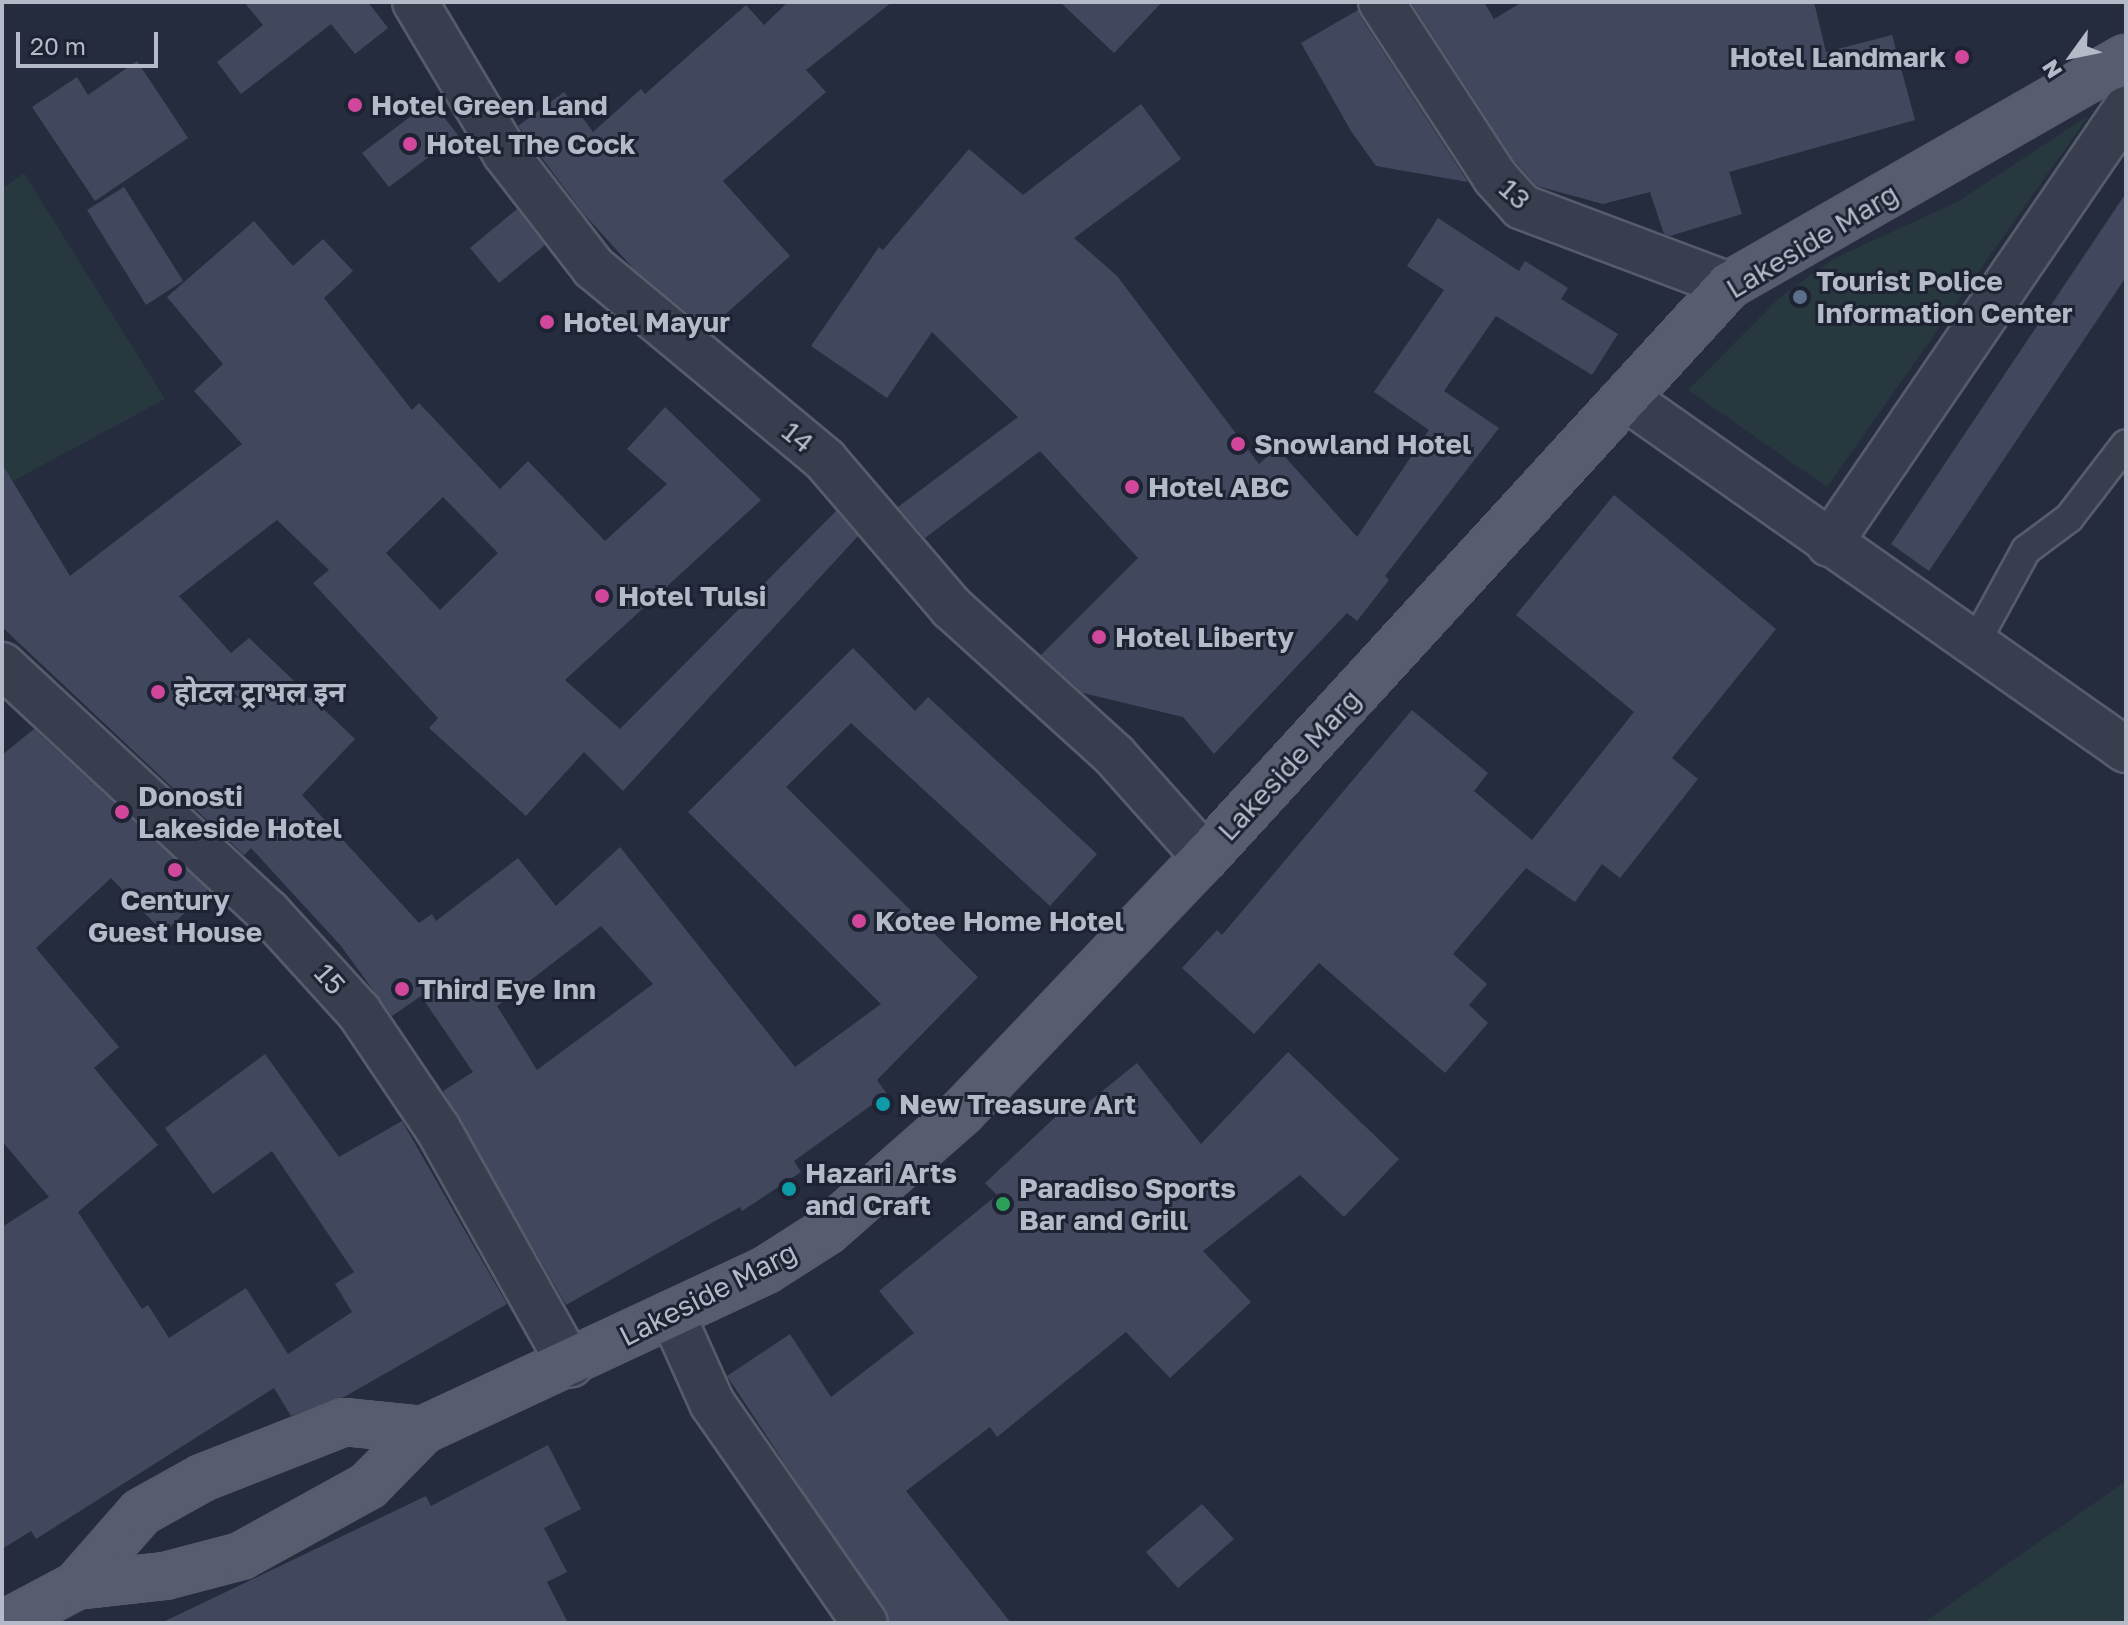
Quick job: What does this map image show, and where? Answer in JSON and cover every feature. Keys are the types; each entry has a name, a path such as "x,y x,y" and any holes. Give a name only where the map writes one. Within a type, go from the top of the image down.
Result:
{"main road":[{"name":"Lakeside Marg","path":"76,1586 165,1576 241,1556 368,1486 423,1430 570,1364 798,1252 895,1174 962,1112 1205,857 1729,285 2126,58"},
{"name":"Lakeside Marg","path":"76,1586 141,1512 202,1478 344,1422 423,1430"},
{"path":"6,1623 76,1586"}],"street":[{"name":"14","path":"415,2 505,153 594,268 825,460 952,608 1115,756 1205,857"},
{"name":"13","path":"1381,2 1495,177 1522,207 1729,285"},
{"path":"1829,544 2126,109"},
{"path":"1627,399 2126,750"},
{"name":"15","path":"2,665 257,901 359,1012 438,1129 570,1364"},
{"path":"672,1314 712,1403 865,1623"}],"lane":[{"path":"1974,645 2026,550 2069,518 2126,444"}],"shaded area":[{"path":"2089,115 1827,487 1688,390 1779,298 1835,258 1957,202"},
{"path":"24,173 165,399 2,487 2,189"},
{"path":"2126,1481 2126,1623 1923,1623"}],"building":[{"path":"244,2 368,2 388,28 355,54 331,24 241,94 217,62 263,25"},
{"path":"788,2 892,2 806,70 826,92 723,181 790,256 708,330 634,269 583,213 518,126 564,92 593,132 641,89 645,94 746,5 764,25"},
{"path":"1060,2 1162,2 1114,53"},
{"path":"1411,2 1484,2 1494,19 1522,2 1814,2 1826,52 1892,35 1915,120 1729,172 1742,214 1670,236 1664,234 1650,192 1603,204 1537,186 1513,159"},
{"path":"1358,10 1468,182 1376,166 1351,131 1301,43"},
{"path":"137,61 188,138 95,201 32,107 77,77 88,95"},
{"name":"Hotel The Cock","path":"431,101 458,135 389,187 362,153"},
{"path":"1141,104 1181,159 1074,238 1117,276 1259,464 1277,448 1357,537 1429,430 1374,392 1444,290 1407,266 1438,218 1519,271 1525,261 1568,288 1561,299 1618,334 1592,375 1496,316 1444,391 1499,428 1385,576 1389,580 1357,621 1347,613 1214,754 1183,717 1083,693 1041,655 1138,558 1040,451 925,538 898,507 1018,417 932,332 887,398 811,346 879,247 883,250 969,149 1023,195"},
{"path":"124,187 183,281 146,305 87,210"},
{"path":"2126,193 2126,277 1929,571 1891,544"},
{"path":"517,209 545,245 499,283 470,248"},
{"path":"254,221 293,266 323,239 353,271 324,298 412,410 419,403 500,489 528,461 605,541 667,484 627,449 665,407 761,500 565,680 620,729 836,511 858,536 623,791 584,752 526,816 429,728 438,718 313,583 329,570 277,520 179,596 231,653 249,638 355,739 302,795 419,923 432,914 436,921 518,858 556,906 620,847 795,1067 881,1004 688,812 853,648 915,711 928,697 1097,854 1050,906 851,723 786,787 978,977 877,1080 887,1094 794,1161 801,1172 742,1211 740,1207 566,1305 443,1091 473,1072 421,996 392,1016 341,946 251,848 244,855 2,627 2,464 70,576 242,444 194,391 223,364 167,297","holes":["443,497 498,553 440,610 386,553","601,926 653,984 537,1070 497,1006"]},
{"path":"1614,495 1776,629 1672,758 1698,779 1620,878 1602,864 1575,902 1526,868 1453,954 1487,984 1469,1005 1488,1023 1445,1073 1319,963 1254,1034 1182,968 1217,930 1222,935 1412,710 1488,773 1474,791 1532,840 1634,712 1516,615"},
{"path":"34,729 208,890 164,933 111,878 36,948 119,1047 94,1068 158,1145 78,1212 142,1309 148,1305 169,1338 246,1288 288,1354 352,1312 335,1284 354,1272 272,1151 213,1194 165,1128 265,1054 339,1157 402,1121 507,1304 344,1397 291,1416 274,1388 36,1539 31,1531 2,1549 2,1227 49,1197 2,1141 2,755"},
{"path":"1288,1052 1399,1159 1344,1217 1300,1175 1203,1251 1251,1302 1170,1378 1126,1332 997,1437 990,1427 906,1491 1011,1623 890,1623 727,1376 790,1334 831,1397 914,1333 879,1291 997,1195 985,1183 1067,1106 1074,1114 1137,1063 1201,1144"},
{"path":"548,1445 581,1509 544,1528 567,1572 547,1582 568,1623 161,1623 426,1496 431,1506"},
{"path":"1202,1504 1234,1539 1178,1588 1146,1552"}],"place":[{"name":"Hotel Landmark","path":"1962,57"},
{"name":"Hotel Green Land","path":"355,105"},
{"name":"Hotel The Cock","path":"410,144"},
{"name":"Tourist Police Information Center","path":"1800,297"},
{"name":"Hotel Mayur","path":"547,322"},
{"name":"Snowland Hotel","path":"1238,444"},
{"name":"Hotel ABC","path":"1132,487"},
{"name":"Hotel Tulsi","path":"602,596"},
{"name":"Hotel Liberty","path":"1099,637"},
{"name":"होटल ट्राभल इन","path":"158,692"},
{"name":"Donosti Lakeside Hotel","path":"122,812"},
{"name":"Century Guest House","path":"175,870"},
{"name":"Kotee Home Hotel","path":"859,921"},
{"name":"Third Eye Inn","path":"402,989"},
{"name":"New Treasure Art","path":"883,1104"},
{"name":"Hazari Arts and Craft","path":"789,1189"},
{"name":"Paradiso Sports Bar and Grill","path":"1003,1204"}]}
